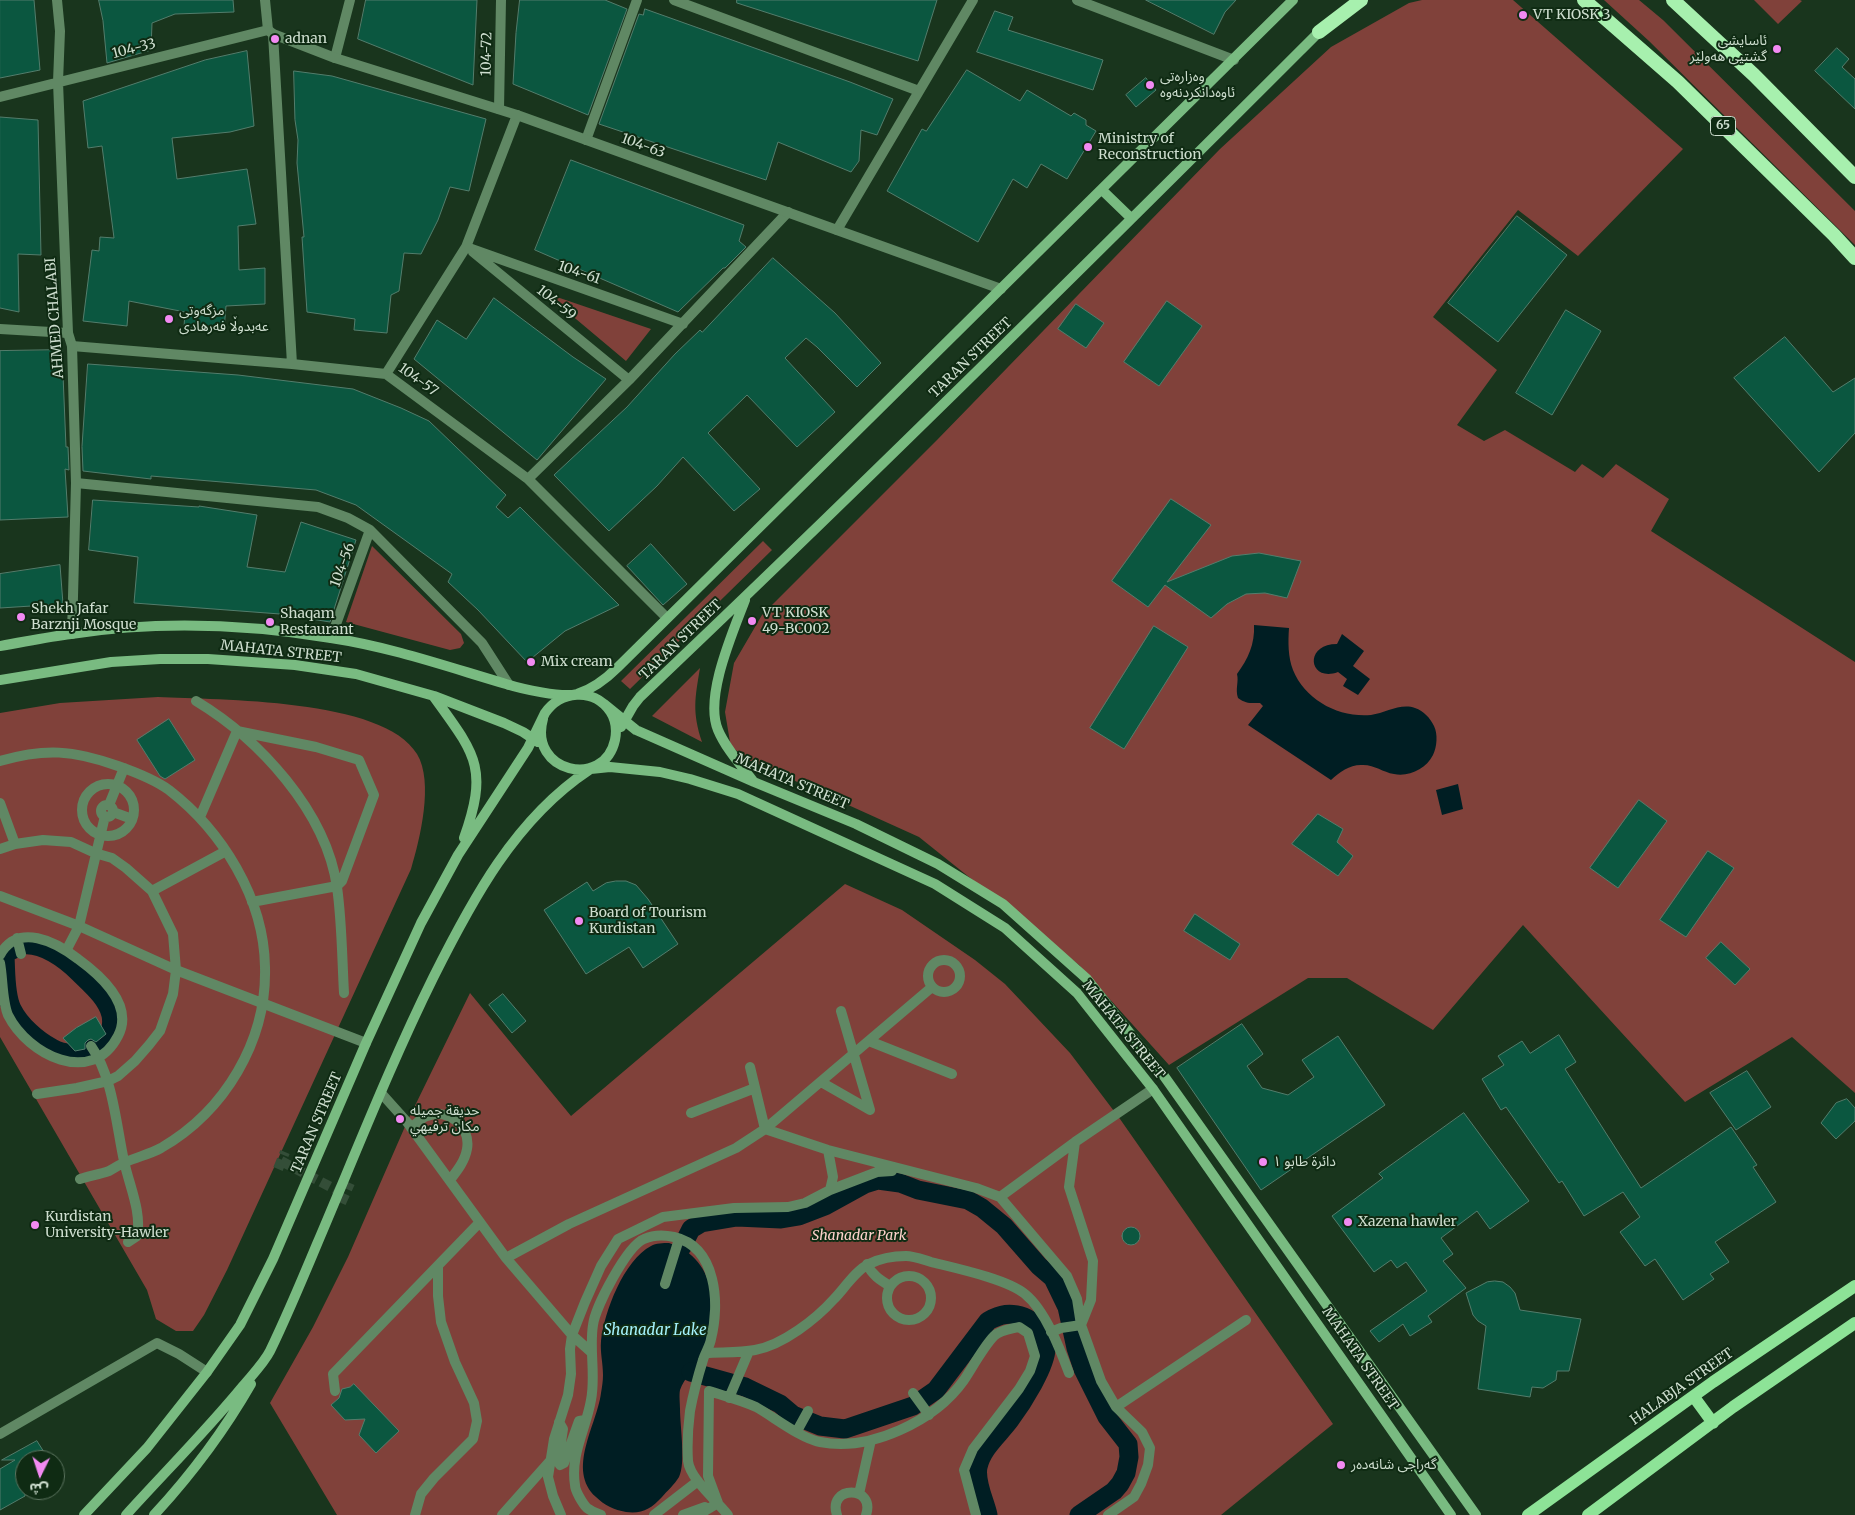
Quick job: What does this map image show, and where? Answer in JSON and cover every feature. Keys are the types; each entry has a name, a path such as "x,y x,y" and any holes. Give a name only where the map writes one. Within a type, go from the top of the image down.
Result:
{"highway":[{"path":"1319,32 1361,0"},
{"name":"65","path":"1584,0 1678,82 1834,235 1855,258"},
{"path":"1672,0 1754,75 1855,177"}],"main road":[{"name":"TARAN STREET","path":"576,694 598,684 609,676 1234,60 1292,0"},
{"name":"TARAN STREET","path":"616,738 632,706 640,697 746,597 1351,0"},
{"path":"1102,190 1132,218"},
{"path":"746,597 720,668 715,704 717,728 725,745 754,782"},
{"name":"MAHATA STREET","path":"0,646 72,634 136,628 194,626 264,630 331,638 424,658 509,685 551,693 576,694"},
{"name":"MAHATA STREET","path":"0,680 111,662 160,659 208,659 295,665 356,674 434,696 504,723 533,738 545,749"},
{"path":"154,1515 204,1456 230,1420 269,1353 404,1037 477,894 523,830 552,797 590,767 608,756 616,738 614,720 604,704 594,697 576,694 558,700 549,708 543,719 540,731 545,749 557,763 568,768 590,767"},
{"path":"434,696 471,751 476,768 478,782 472,816 458,855"},
{"name":"MAHATA STREET","path":"604,704 636,730 856,824 938,864 1004,904 1087,979 1164,1076 1476,1515"},
{"name":"TARAN STREET","path":"84,1515 147,1448 207,1372 240,1325 274,1259 366,1043 421,923 458,855 523,756 543,719"},
{"name":"MAHATA STREET","path":"590,767 620,768 675,775 738,794 935,884 1005,928 1077,993 1152,1089 1451,1515"},
{"name":"HALABJA STREET","path":"1528,1515 1713,1382 1855,1286"},
{"path":"1588,1515 1713,1423 1855,1323"},
{"path":"126,1515 198,1439 269,1353"},
{"path":"1694,1397 1713,1423"}],"street":[{"name":"AHMED CHALABI","path":"57,0 60,31 58,82 68,333 72,346 76,483 72,634"},
{"path":"266,0 270,32 292,364"},
{"path":"335,58 350,0"},
{"name":"104-72","path":"499,109 501,0"},
{"path":"586,140 637,0"},
{"path":"674,0 919,91"},
{"path":"837,230 973,0"},
{"path":"1077,0 1234,60"},
{"name":"104-33","path":"0,97 270,32"},
{"name":"104-63","path":"270,32 335,58 517,115 1002,289"},
{"path":"386,374 466,247 517,115"},
{"path":"528,479 683,324 788,212"},
{"name":"104-61","path":"466,247 683,324"},
{"name":"104-59","path":"466,247 628,380"},
{"path":"0,329 68,333"},
{"name":"104-57","path":"72,346 292,364 386,374 528,479 667,618"},
{"path":"76,483 318,507 348,518 370,530 482,643 509,685"},
{"name":"104-56","path":"331,638 370,530"},
{"path":"196,701 214,712 237,731 286,778 299,796 324,842 336,886 344,993"},
{"path":"200,818 237,731"},
{"path":"237,731 316,747 359,760 374,794 342,881 336,886 252,902"},
{"path":"0,761 38,752 91,756 124,768 168,789 200,818 235,865 252,902 263,942 266,967 263,1003 254,1036 246,1056 215,1105 183,1134 160,1149 124,1162 110,1170 80,1179"},
{"path":"67,949 79,926 100,834 107,810 124,768"},
{"path":"106,784 117,786 131,797 134,809 132,819 126,828 119,833 107,836 100,834 91,829 85,822 82,814 83,803 88,794 98,786 106,784"},
{"path":"0,803 15,844"},
{"path":"83,803 132,819"},
{"path":"0,849 15,844 43,840 71,842 95,853 112,858 152,891 173,934 176,970 173,994 167,1016 160,1031 135,1061 118,1076 108,1081 37,1094"},
{"path":"152,891 226,851"},
{"path":"0,896 79,926 176,970 366,1043"},
{"path":"0,955 4,949 17,939 31,938 49,941 67,949 93,969 105,982 122,1012 123,1027 110,1048 95,1051 78,1062 62,1061 39,1051 21,1035 7,1013 0,963"},
{"path":"17,939 21,953"},
{"path":"506,1258 569,1224 736,1148 765,1129 932,987"},
{"path":"821,1082 870,1110 841,1011"},
{"path":"869,1041 952,1074"},
{"path":"95,1051 108,1081 124,1162 140,1223 137,1236 128,1242"},
{"path":"750,1067 765,1129"},
{"path":"691,1113 755,1088"},
{"path":"1000,1197 1152,1089"},
{"path":"381,1093 411,1128 506,1258 572,1335 592,1352"},
{"path":"411,1128 426,1116 432,1115 454,1118 461,1123 465,1132 467,1149 459,1168 450,1180"},
{"path":"765,1129 828,1150 976,1188 1000,1197 1067,1276 1077,1299 1080,1326 1102,1381 1116,1407 1142,1432 1150,1448 1148,1465 1134,1497 1108,1515"},
{"path":"1075,1142 1069,1187 1093,1261 1091,1300 1080,1326"},
{"path":"828,1150 833,1177 830,1190"},
{"path":"561,1515 548,1477 559,1422 568,1395 572,1335 584,1302 601,1266 618,1239 663,1217 734,1208 788,1207 806,1203 830,1190 878,1172 901,1170"},
{"path":"335,1391 333,1374 480,1222"},
{"path":"600,1515 586,1508 574,1487 575,1456 591,1402 593,1385 593,1324 621,1264 634,1246 644,1239 660,1236 681,1240 700,1250 711,1273 714,1289 714,1325 690,1412 688,1463 698,1482 728,1515"},
{"path":"665,1284 681,1240"},
{"path":"705,1356 749,1351 778,1343 830,1304 867,1264 907,1255 960,1269 1002,1283 1024,1293 1056,1330 1058,1344 1069,1373"},
{"path":"867,1264 870,1272 890,1286"},
{"path":"415,1515 421,1494 434,1478 474,1439 477,1421 474,1403 455,1362 441,1322 438,1296 438,1266"},
{"path":"902,1277 917,1277 928,1286 931,1293 929,1308 918,1318 911,1320 898,1317 889,1306 888,1293 890,1286 902,1277"},
{"path":"1116,1407 1246,1320"},
{"path":"1056,1330 1080,1326"},
{"path":"718,1503 708,1476 709,1391 755,1407 808,1438 820,1442 871,1440 903,1428 928,1415 951,1396 994,1335 1019,1327 1028,1334 1035,1356 1030,1371 986,1434 973,1449 964,1470 976,1515"},
{"path":"0,1434 157,1343 179,1354 207,1372"},
{"path":"729,1398 749,1351"},
{"path":"913,1393 928,1415"},
{"path":"797,1431 808,1411"},
{"path":"559,1422 564,1429 558,1462 560,1465 564,1463 579,1422 585,1420"},
{"path":"859,1494 871,1440"},
{"path":"502,1515 550,1461"},
{"path":"654,1515 698,1482"},
{"path":"837,1515 836,1505 840,1496 849,1492 863,1496 867,1505 866,1515"},
{"path":"683,1515 718,1503"},
{"path":"698,1515 718,1503"}],"green space":[{"path":"1422,0 1513,0 1683,149 1578,256 1518,210 1433,317 1497,370 1457,425 1484,441 1505,430 1575,472 1582,464 1603,478 1616,464 1669,499 1651,531 1855,662 1855,1093 1792,1037 1685,1102 1523,925 1433,1030 1347,978 1308,978 1169,1065 1079,965 919,837 751,761 733,748 730,742 725,712 734,663 762,615 937,440 1220,149 1331,47 1409,3"},
{"path":"1604,0 1639,0 1663,20 1855,211 1855,245 1649,41"},
{"path":"1754,0 1800,0 1802,1 1778,24"},
{"path":"545,293 651,329 626,361"},
{"path":"763,541 772,550 630,689 621,681"},
{"path":"372,546 461,634 464,643 460,648 450,650 346,622"},
{"path":"700,668 695,705 702,742 652,716"},
{"path":"158,697 219,699 298,706 336,712 371,722 399,736 417,754 422,766 425,795 421,827 411,869 227,1270 204,1315 193,1331 176,1331 156,1319 147,1290 0,1037 0,713 60,703"},
{"name":"Shanadar Park","path":"845,884 902,910 975,960 1005,984 1070,1053 1120,1119 1333,1424 1221,1515 337,1515 270,1403 313,1327 348,1257 407,1122 470,993 571,1116"}],"water":[{"path":"1254,625 1289,628 1290,660 1298,681 1324,705 1335,710 1359,715 1377,714 1398,707 1415,708 1424,713 1432,723 1436,733 1435,748 1430,760 1416,771 1400,775 1366,765 1357,765 1338,774 1331,780 1248,725 1263,706 1260,703 1246,702 1238,698 1237,674 1250,651"},
{"path":"1342,634 1364,651 1353,666 1370,679 1358,695 1343,686 1347,679 1338,672 1328,674 1321,672 1316,668 1314,662 1319,650 1326,646 1337,644"},
{"path":"1458,784 1463,809 1442,815 1436,790"},
{"name":"Shanadar Lake","path":"669,1243 686,1251 698,1262 706,1276 711,1291 710,1325 700,1358 680,1390 682,1463 679,1477 650,1508 637,1512 626,1512 610,1507 599,1500 587,1486 584,1474 583,1461 602,1384 601,1341 611,1302 632,1263 651,1246"}],"building":[{"path":"0,0 34,0 40,70 0,78"},
{"path":"99,0 233,0 234,12 175,14 152,23 151,50 107,63"},
{"path":"366,0 477,0 473,85 358,39"},
{"path":"520,0 605,0 627,9 588,115 513,84"},
{"path":"737,0 937,0 918,61 737,3"},
{"path":"1146,0 1236,0 1225,12 1214,34"},
{"path":"645,9 893,99 877,135 861,130 859,161 851,172 778,142 766,180 599,124 639,14 643,15"},
{"path":"995,11 1013,17 1008,30 1103,60 1093,90 977,52"},
{"path":"1837,48 1849,59 1842,67 1855,79 1855,109 1815,71"},
{"path":"247,51 254,126 230,132 172,138 177,179 247,169 256,224 238,226 239,270 265,268 265,304 226,306 224,330 184,327 185,312 129,301 127,326 83,321 92,250 99,251 100,237 114,238 102,146 88,148 83,101 205,60"},
{"path":"967,70 1020,101 1027,90 1071,116 1074,113 1086,120 1086,125 1096,131 1067,179 1041,164 1027,188 1013,179 978,242 887,191 922,129 926,131"},
{"path":"294,71 332,76 486,119 469,191 450,187 438,220 421,254 404,253 399,291 391,295 387,333 354,330 355,319 307,312 302,237 304,237 297,163 298,140 295,120"},
{"path":"1146,78 1156,90 1136,107 1126,95"},
{"path":"0,117 38,120 41,255 18,254 19,312 0,308"},
{"path":"571,160 744,225 739,241 746,247 678,312 535,250"},
{"path":"1517,216 1567,255 1498,342 1448,303"},
{"path":"773,258 835,313 881,363 857,387 806,338 785,358 835,412 797,447 747,395 708,433 760,489 734,511 683,457 657,486 609,531 554,475 627,407 675,354 700,330 702,332"},
{"path":"494,298 573,357 606,379 537,460 414,359 437,320 466,339"},
{"path":"1167,301 1202,326 1159,386 1124,362"},
{"path":"1076,304 1104,323 1086,348 1058,329"},
{"path":"1566,310 1601,331 1552,415 1516,393"},
{"path":"1785,337 1833,392 1855,378 1855,433 1819,472 1734,378"},
{"path":"62,350 66,447 68,447 69,470 65,469 68,517 0,520 0,351"},
{"path":"88,364 238,375 353,389 401,408 429,421 506,495 496,507 508,518 520,507 619,605 565,631 527,662 478,610 448,582 452,574 356,505 316,490 151,476 151,479 83,471 82,447"},
{"path":"1171,499 1211,525 1167,582 1232,556 1259,553 1301,561 1287,598 1265,593 1246,594 1227,604 1211,618 1165,585 1148,607 1112,581"},
{"path":"93,500 199,506 257,515 247,567 285,572 301,522 356,540 330,622 280,614 134,603 138,557 89,550"},
{"path":"651,544 687,584 663,605 627,566"},
{"path":"60,565 63,604 0,608 0,574"},
{"path":"1154,626 1188,647 1124,749 1090,728"},
{"path":"169,719 195,760 165,779 160,776 137,740"},
{"path":"1639,800 1667,821 1618,888 1590,868"},
{"path":"1318,814 1343,829 1337,842 1353,856 1338,876 1292,844"},
{"path":"1708,851 1734,868 1686,937 1660,920"},
{"path":"626,881 636,885 648,899 678,944 643,968 629,947 586,974 544,910 587,882 593,891 606,883"},
{"path":"1195,914 1240,944 1230,960 1184,931"},
{"path":"1721,942 1750,969 1735,985 1706,958"},
{"path":"503,994 526,1021 512,1033 489,1005"},
{"path":"96,1017 106,1034 96,1042 91,1039 88,1040 85,1043 85,1049 75,1051 63,1038"},
{"path":"1242,1024 1263,1054 1247,1066 1262,1088 1288,1095 1314,1077 1302,1060 1338,1036 1385,1105 1261,1190 1177,1068"},
{"path":"1559,1035 1576,1062 1565,1069 1641,1188 1731,1127 1757,1165 1753,1167 1776,1202 1715,1242 1729,1262 1710,1274 1714,1279 1683,1300 1655,1259 1645,1266 1620,1232 1640,1217 1623,1192 1584,1216 1562,1181 1559,1183 1506,1107 1501,1110 1482,1079 1504,1065 1498,1056 1522,1041 1530,1053"},
{"path":"1747,1071 1771,1107 1736,1130 1710,1093"},
{"path":"1847,1099 1855,1108 1855,1121 1836,1139 1821,1123 1836,1103"},
{"path":"1464,1113 1529,1201 1490,1229 1477,1211 1441,1238 1453,1254 1443,1261 1466,1288 1428,1316 1432,1322 1410,1336 1403,1324 1379,1342 1370,1331 1427,1291 1406,1262 1397,1268 1391,1260 1374,1272 1332,1216 1383,1178 1379,1174"},
{"path":"1131,1227 1137,1230 1140,1236 1137,1242 1131,1245 1125,1242 1122,1236 1125,1230"},
{"path":"1487,1282 1503,1282 1510,1287 1515,1293 1520,1310 1581,1319 1569,1371 1557,1371 1556,1380 1543,1388 1532,1387 1530,1397 1478,1389 1486,1326 1473,1315 1466,1293"},
{"path":"354,1384 399,1431 376,1453 359,1435 365,1419 345,1420 331,1405 339,1398 342,1389"},
{"path":"37,1441 43,1450 20,1450"},
{"path":"15,1453 15,1460 2,1460"},
{"path":"15,1460 15,1500 18,1500 0,1510 0,1469"}],"waterway":[{"path":"23,945 46,949 60,957 79,973 102,997 111,1015 111,1026 108,1036 93,1049 83,1052 62,1052 41,1041 29,1032 20,1021 12,1009 8,997 5,957 8,952 23,945"},
{"path":"682,1247 691,1229 701,1223 737,1217 781,1219 799,1216 825,1206 865,1184 878,1180 900,1183 918,1190 968,1200 982,1208 1004,1226 1039,1266 1053,1278 1067,1307 1076,1348 1083,1369 1107,1417 1128,1444 1129,1457 1126,1473 1120,1484 1114,1491 1079,1515"},
{"path":"691,1372 745,1387 780,1404 793,1415 820,1426 845,1429 913,1406 936,1390 988,1321 1006,1315 1019,1315 1027,1318 1041,1332 1046,1343 1045,1354 1043,1363 1027,1395 980,1460 977,1473 988,1515"}],"tunnel":[{"path":"278,1169 285,1152"},
{"path":"281,1161 346,1195"},
{"path":"341,1203 350,1183"}],"place":[{"name":"VT KIOSK 3","path":"1523,15"},
{"name":"adnan","path":"275,39"},
{"name":"ئاسایشی گشتیی هەولێر","path":"1777,49"},
{"name":"وەزارەتی ئاوەدانکردنەوە","path":"1150,85"},
{"name":"Ministry of Reconstruction","path":"1088,147"},
{"name":"مزگەوتی عەبدوڵا فەرهادی","path":"169,319"},
{"name":"Shekh Jafar Barznji Mosque","path":"21,617"},
{"name":"VT KIOSK 49-BC002","path":"752,621"},
{"name":"Shaqam Restaurant","path":"270,622"},
{"name":"Mix cream","path":"531,662"},
{"name":"Board of Tourism Kurdistan","path":"579,921"},
{"name":"حديقة جميله مكان ترفيهي","path":"400,1119"},
{"name":"دائرة طابو ١","path":"1263,1162"},
{"name":"Xazena hawler","path":"1348,1222"},
{"name":"Kurdistan University-Hawler","path":"35,1225"},
{"name":"گەراجی شانەدەر","path":"1341,1465"}]}
